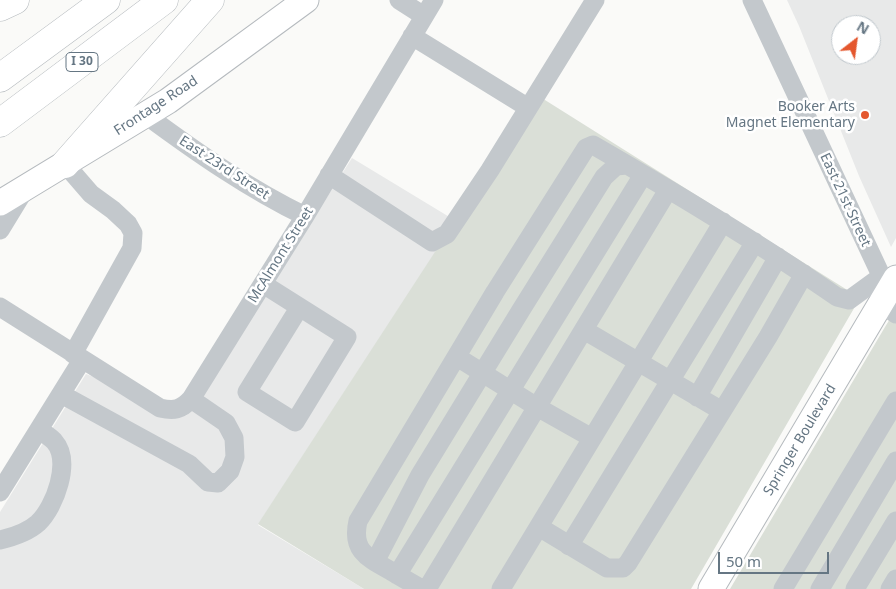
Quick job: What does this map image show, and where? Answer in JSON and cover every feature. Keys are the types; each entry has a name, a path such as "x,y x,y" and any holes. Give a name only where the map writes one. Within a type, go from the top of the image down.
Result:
{"highway":[{"path":"0,7 15,0"},
{"name":"I 30","path":"0,78 106,0"},
{"name":"I 30","path":"0,123 164,0"},
{"path":"65,164 210,0"}],"main road":[{"name":"Frontage Road","path":"0,203 168,101 306,0"},
{"name":"Springer Boulevard","path":"711,589 888,293"}],"street":[{"path":"399,0 424,16"},
{"name":"McAlmont Street","path":"191,399 305,216 434,0"},
{"path":"329,175 432,242 447,234 490,170 527,107 595,0"},
{"name":"East 21st Street","path":"752,0 888,293"},
{"path":"412,36 527,107"},
{"name":"East 23rd Street","path":"146,115 194,150 287,208 305,216"},
{"path":"422,589 366,557 358,545 355,532 358,521 586,148 593,145 723,222 837,297 849,300 888,293"},
{"path":"0,492 61,394 77,357 132,248 133,233 128,224 91,194 65,164"},
{"path":"374,561 420,475 604,178 616,166 635,170"},
{"path":"397,575 511,390 635,170"},
{"path":"0,230 26,188"},
{"path":"427,589 668,190"},
{"path":"501,589 723,222"},
{"path":"568,546 755,242"},
{"path":"697,397 778,257"},
{"path":"538,527 607,568 623,568 649,530 768,337 804,274"},
{"path":"263,284 347,338 295,422 247,392 299,308"},
{"path":"0,308 160,408 176,410 185,406 191,399 226,423 234,438 235,456 230,471 218,483 208,482 189,464 61,394"},
{"path":"584,330 722,411"},
{"path":"457,357 484,372 537,407 592,438"},
{"path":"783,589 896,401"},
{"path":"0,540 25,531 40,521 53,502 58,489 61,466 58,447 54,441 39,430"},
{"path":"820,589 896,461"},
{"path":"856,589 896,521"},
{"path":"890,589 896,579"}],"shaded area":[{"name":"Booker Arts Magnet Elementary","path":"787,0 896,0 896,238 891,247 859,176"},
{"path":"537,95 860,298 691,589 364,589 258,524"},
{"path":"352,158 456,221 258,525 364,589 0,589 0,512 86,374 172,418 187,415"},
{"path":"896,309 896,589 730,589 885,327"}],"place":[{"name":"Booker Arts Magnet Elementary","path":"865,115"}]}
